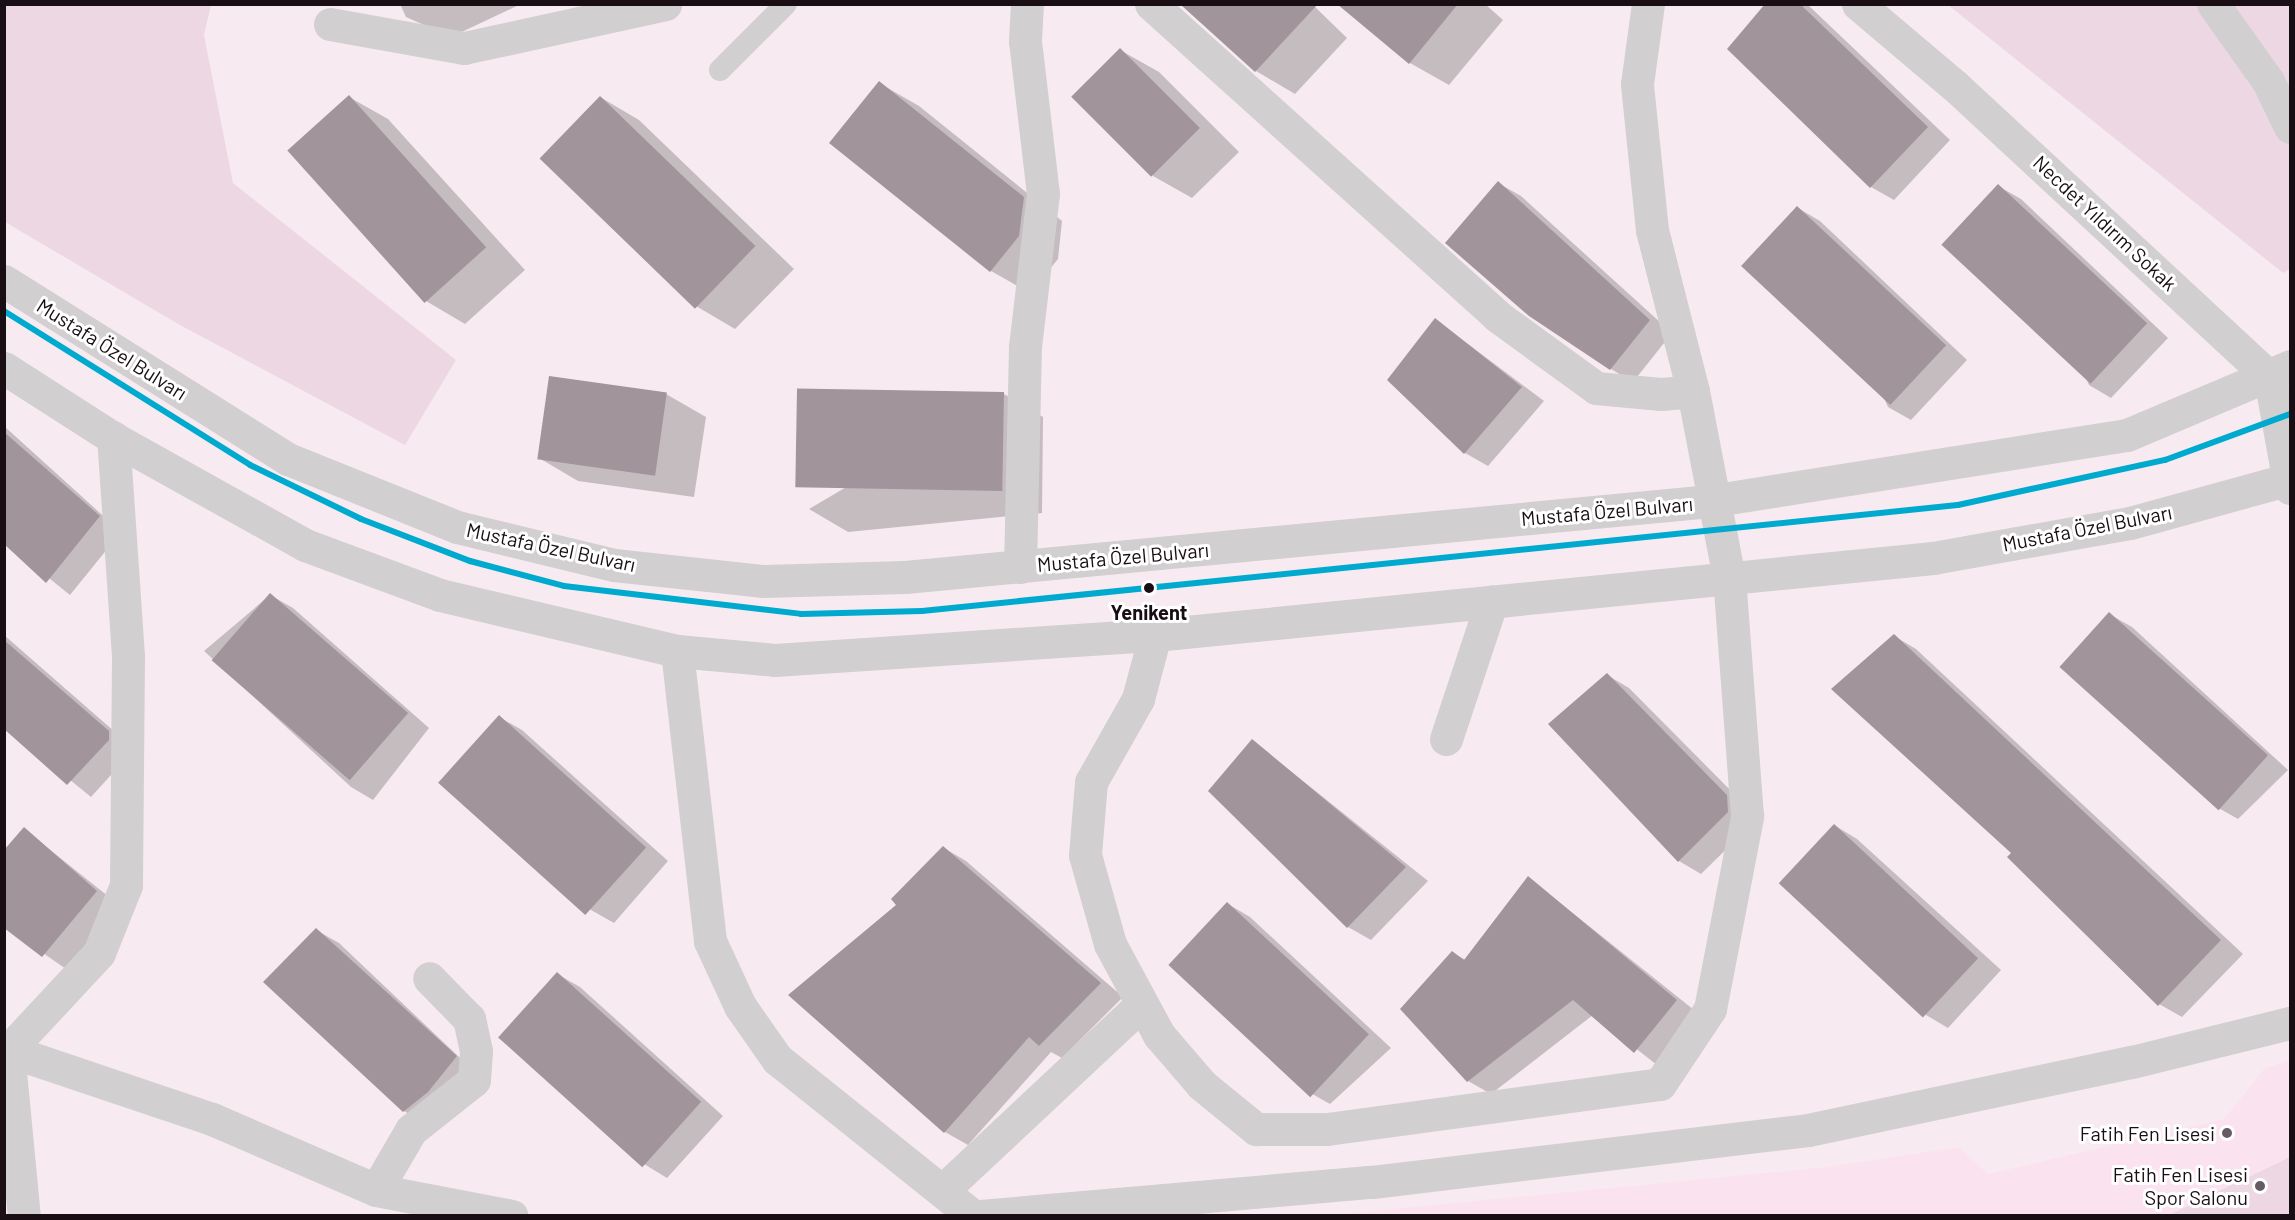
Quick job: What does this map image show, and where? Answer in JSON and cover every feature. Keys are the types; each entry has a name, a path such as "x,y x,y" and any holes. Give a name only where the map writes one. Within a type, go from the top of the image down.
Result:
{"street":[{"path":"330,24 464,48 665,4"},
{"path":"1020,567 1025,347 1043,194 1025,41 1027,4"},
{"path":"1151,4 1497,316 1596,388 1661,394 1693,391"},
{"path":"1155,635 1138,699 1091,782 1085,855 1110,944 1159,1035 1202,1085 1256,1129 1326,1129 1660,1084 1710,1010 1747,816 1729,578 1710,501 1693,391 1652,230 1637,84 1648,4"},
{"name":"Necdet Yıldırım Sokak","path":"1858,4 1954,85 2280,372"},
{"path":"2213,4 2268,81 2290,127"},
{"name":"Mustafa Özel Bulvarı","path":"4,281 288,459 457,527 614,565 764,581 1020,567 1710,501 2127,435 2280,372"},
{"name":"Mustafa Özel Bulvarı","path":"4,368 113,438 315,549 440,595 677,651 775,660 1155,635 1933,558 2130,523 2290,482"},
{"path":"2280,372 2290,482"},
{"path":"24,1215 6,1052 99,953 126,885 128,656 113,438"},
{"path":"1446,739 1492,601"},
{"path":"677,651 710,941 740,1006 777,1059 973,1215"},
{"path":"376,1190 411,1130 474,1080 476,1052 469,1019 429,978"},
{"path":"943,1190 1142,1004"},
{"path":"981,1215 1372,1182 1808,1130 2132,1062 2290,1023"},
{"path":"6,1052 212,1119 376,1190 512,1215"}],"lane":[{"path":"720,70 786,4"}],"shaded area":[{"path":"5,4 211,5 204,35 233,183 456,360 405,445 178,324 5,222"},
{"path":"1948,5 2290,5 2290,269 2283,273"},
{"name":"Fatih Fen Lisesi","path":"2290,1060 2290,1215 1321,1216 1826,1167 1959,1147 1988,1174 2224,1119 2265,1068"},
{"name":"Fatih Fen Lisesi Spor Salonu","path":"2290,1157 2290,1215 2169,1215"}],"building":[{"path":"1180,4 1318,4 1255,72"},
{"path":"1337,4 1458,4 1409,64"},
{"path":"1765,4 1800,4 1928,127 1870,188 1727,49"},
{"path":"1120,48 1200,128 1151,177 1071,97"},
{"path":"879,81 1024,197 1019,236 990,272 829,143"},
{"path":"349,95 486,247 424,303 287,151"},
{"path":"600,96 755,246 695,309 540,159"},
{"path":"1498,181 1650,320 1610,370 1529,316 1445,243"},
{"path":"1998,184 2147,323 2091,384 1941,245"},
{"path":"1797,206 1946,345 1890,405 1741,266"},
{"path":"1435,318 1522,387 1464,454 1387,380"},
{"path":"549,376 667,393 655,476 537,459"},
{"path":"797,388 1004,392 1002,491 795,487"},
{"path":"4,432 100,516 46,583 4,544"},
{"path":"270,593 408,713 350,780 212,660"},
{"path":"2109,612 2268,755 2219,810 2059,667"},
{"path":"1894,634 2221,940 2158,1006 2007,857 2011,853 1831,689"},
{"path":"4,640 109,731 109,740 67,785 4,729"},
{"path":"1607,673 1727,795 1728,812 1678,862 1548,724"},
{"path":"499,715 646,847 585,915 438,783"},
{"path":"1252,739 1406,867 1347,928 1208,791"},
{"path":"1834,824 1978,958 1923,1018 1779,883"},
{"path":"24,827 97,891 42,957 4,928 4,850"},
{"path":"943,846 1101,983 1039,1046 1029,1037 944,1133 788,995 896,905 891,899"},
{"path":"1528,876 1677,1000 1634,1053 1573,1000 1467,1082 1400,1009 1452,951 1464,960"},
{"path":"1227,902 1369,1034 1310,1097 1168,965"},
{"path":"316,928 457,1056 428,1092 403,1112 263,982"},
{"path":"557,972 701,1102 642,1167 498,1037"}],"transit line":[{"path":"4,311 250,465 361,519 470,561 564,586 801,614 922,611 1958,505 2165,460 2290,414"}],"place":[{"name":"Yenikent","path":"1149,588"},
{"name":"Fatih Fen Lisesi","path":"2227,1133"},
{"name":"Fatih Fen Lisesi Spor Salonu","path":"2260,1186"}]}
